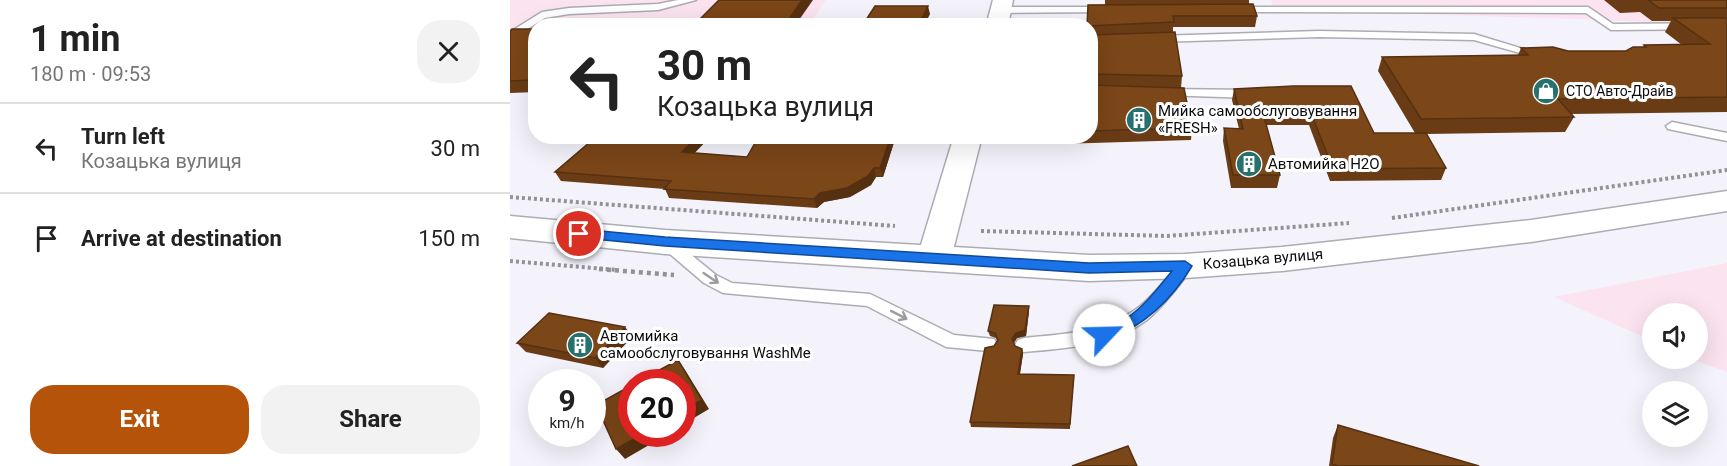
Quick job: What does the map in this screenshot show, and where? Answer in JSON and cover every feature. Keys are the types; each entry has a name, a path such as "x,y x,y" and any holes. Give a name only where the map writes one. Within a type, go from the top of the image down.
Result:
{"main road":[{"path":"934,258 966,144"},
{"name":"Козацька вулиця","path":"510,227 665,242 1089,268 1185,266 1282,259 1531,231 1727,201"}],"lane":[{"path":"538,18 542,15 569,11 658,7 691,0"},
{"path":"1000,12 1121,10"},
{"path":"1227,10 1588,10 1611,27 1727,26"},
{"path":"510,37 528,25"},
{"path":"1148,39 1319,34 1474,37 1552,58"},
{"path":"1156,93 1268,93"},
{"path":"1672,126 1727,137"},
{"path":"665,242 710,279 729,289 870,300 952,342 988,344"},
{"path":"1024,345 1104,335 1131,323 1155,303 1185,266"}],"path":[{"path":"1389,219 1727,171"},
{"path":"510,197 895,226"},
{"path":"981,231 1167,236 1354,223"},
{"path":"510,261 710,279"}],"shaded area":[{"path":"510,0 826,0 814,18 528,18 528,63 510,64"},
{"path":"1271,0 1727,0 1727,26 1274,10"},
{"path":"1727,263 1727,372 1708,365 1708,303 1642,303 1642,336 1554,297"}],"building":[{"path":"719,0 802,0 790,18 701,18"},
{"path":"1648,0 1727,0 1727,8 1659,8"},
{"path":"1253,4 1257,16 1173,16 1174,22 1098,25 1098,18 1087,18 1088,5"},
{"path":"875,6 928,6 922,18 867,18"},
{"name":"СТО Авто-Драйв","path":"1673,18 1727,18 1727,97 1558,99 1574,117 1421,119 1382,57 1528,55 1521,48 1553,47 1568,51 1626,51 1633,47 1646,47 1644,45 1710,44"},
{"path":"528,29 528,80 510,81 510,31"},
{"path":"1175,32 1182,76 1098,74 1098,35"},
{"name":"Мийка самообслуговування «FRESH»","path":"1098,85 1184,88 1192,128 1098,131"},
{"path":"1351,86 1374,133 1426,133 1446,168 1333,169 1311,113 1263,113 1280,175 1233,175 1224,128 1243,129 1234,89"},
{"path":"588,144 690,144 682,152 747,157 754,144 888,144 880,168 874,168 868,176 847,188 820,193 814,199 664,189 671,181 555,172"},
{"path":"994,305 1029,306 1025,330 1016,333 1012,339 1015,346 1022,349 1018,374 1074,375 1070,424 970,422 985,348 994,346 998,340 995,333 988,331"},
{"name":"Автомийка самообслуговування WashMe","path":"549,313 625,327 595,358 517,343"},
{"path":"678,360 683,369 661,369"},
{"path":"696,390 702,400 696,403"},
{"path":"618,393 620,447 616,449 606,427 606,399"},
{"path":"1338,425 1479,466 1338,466 1332,464"},
{"path":"1128,446 1137,466 1072,466"}],"place":[{"name":"СТО Авто-Драйв","path":"1546,91"},
{"name":"Мийка самообслуговування «FRESH»","path":"1139,120"},
{"name":"Автомийка H2O","path":"1249,164"},
{"name":"Автомийка самообслуговування WashMe","path":"580,345"}],"route":[{"path":"579,234 665,242 1089,268 1185,266 1155,303 1131,323 1104,335"}]}
